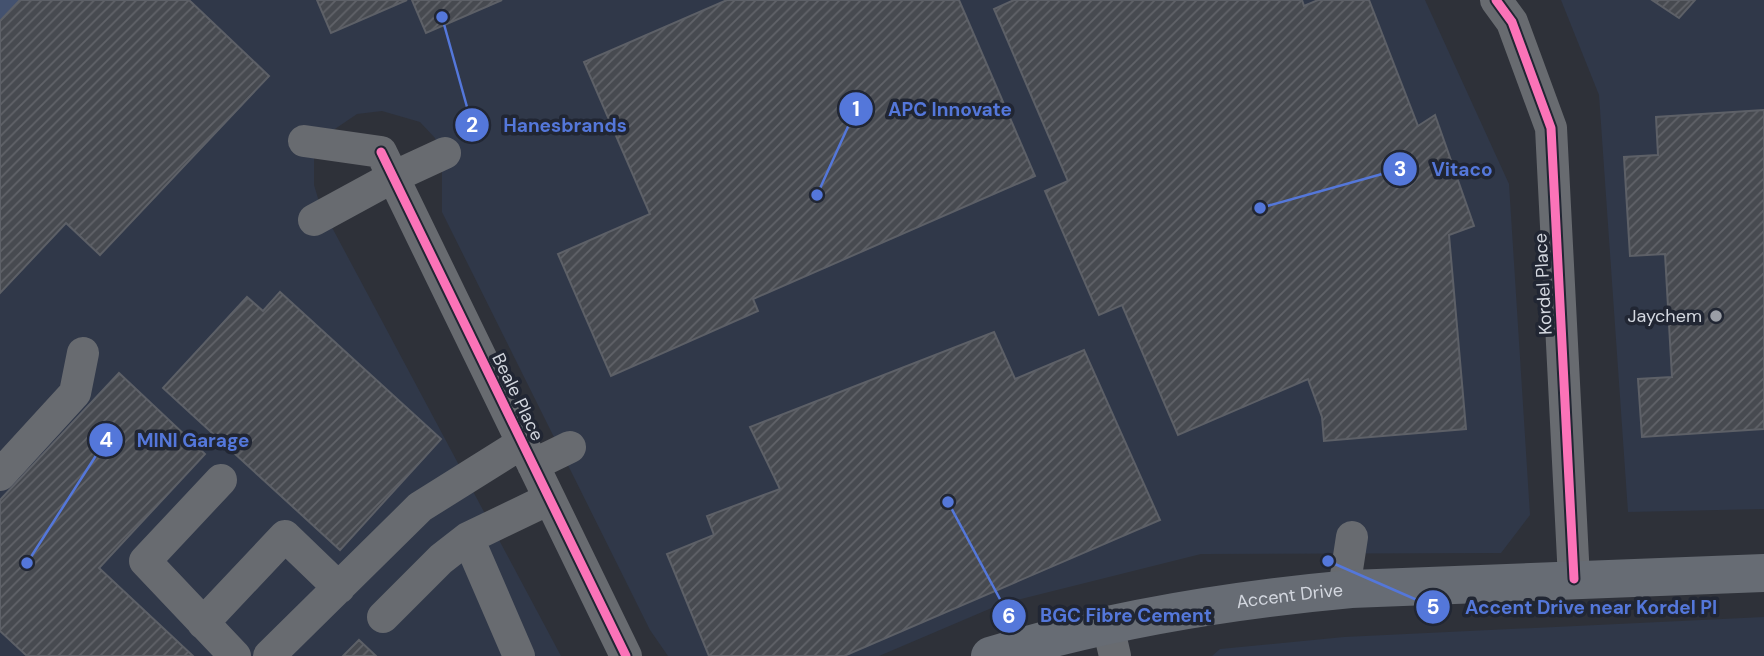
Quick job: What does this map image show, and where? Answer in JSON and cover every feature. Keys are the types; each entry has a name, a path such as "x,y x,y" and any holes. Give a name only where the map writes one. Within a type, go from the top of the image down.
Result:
{"main road":[{"name":"Accent Drive","path":"990,656 1112,641 1284,596 1344,589 1764,573"}],"street":[{"name":"Kordel Place","path":"1496,0 1512,22 1551,128 1574,579"},
{"path":"304,141 387,164 445,153"},
{"path":"314,220 387,164"},
{"name":"Beale Place","path":"387,164 626,656"},
{"path":"0,475 75,393 83,353"},
{"path":"269,656 421,507 528,454 570,447"},
{"path":"221,480 145,561 235,656"},
{"path":"383,617 441,559 468,538 549,499"},
{"path":"203,623 285,536 339,588"},
{"path":"1344,589 1352,537"},
{"path":"468,538 519,656"}],"shaded area":[{"path":"0,0 20,0 0,21"},
{"path":"20,0 1425,0 1509,184 1530,515 1501,553 1201,554 1001,604 879,656 668,656 650,630 442,212 442,169 435,138 420,122 382,111 357,114 332,131 314,154 314,185 320,205 561,656 0,656 0,22"},
{"path":"1561,0 1764,0 1764,509 1628,512 1599,95"},
{"path":"1764,617 1764,656 1212,656 1220,649 1344,637"}],"building":[{"path":"20,0 189,0 269,76 100,255 66,223 0,293 0,21"},
{"path":"317,0 407,0 331,33"},
{"path":"412,0 502,0 426,33"},
{"path":"727,0 959,0 1035,176 753,299 758,311 611,376 558,254 650,214 584,62"},
{"path":"1014,0 1302,0 1304,6 1318,0 1369,0 1418,126 1435,115 1474,226 1449,235 1466,429 1324,441 1322,417 1308,379 1178,435 1122,305 1099,315 1045,191 1068,181 994,9"},
{"path":"1652,0 1695,0 1679,18"},
{"name":"Jaychem","path":"1764,110 1764,429 1642,437 1638,379 1672,377 1665,254 1630,256 1624,157 1658,155 1656,117"},
{"path":"280,292 441,439 340,550 163,388 247,297 263,311"},
{"path":"994,332 1015,379 1084,350 1160,520 844,656 709,656 667,554 714,535 707,516 780,489 750,427"},
{"path":"119,373 205,454 99,568 193,656 27,656 0,631 0,500"},
{"path":"359,640 376,656 343,656"}],"cycle path":[{"path":"1496,0 1512,22 1551,128 1574,579"},
{"path":"381,152 626,656"}],"place":[{"name":"Hanesbrands","path":"442,17"},
{"name":"APC Innovate","path":"817,195"},
{"name":"Vitaco","path":"1260,208"},
{"name":"Jaychem","path":"1716,316"},
{"name":"BGC Fibre Cement","path":"948,502"},
{"name":"Accent Drive near Kordel PI","path":"1328,561"},
{"name":"MINI Garage","path":"27,563"}]}
